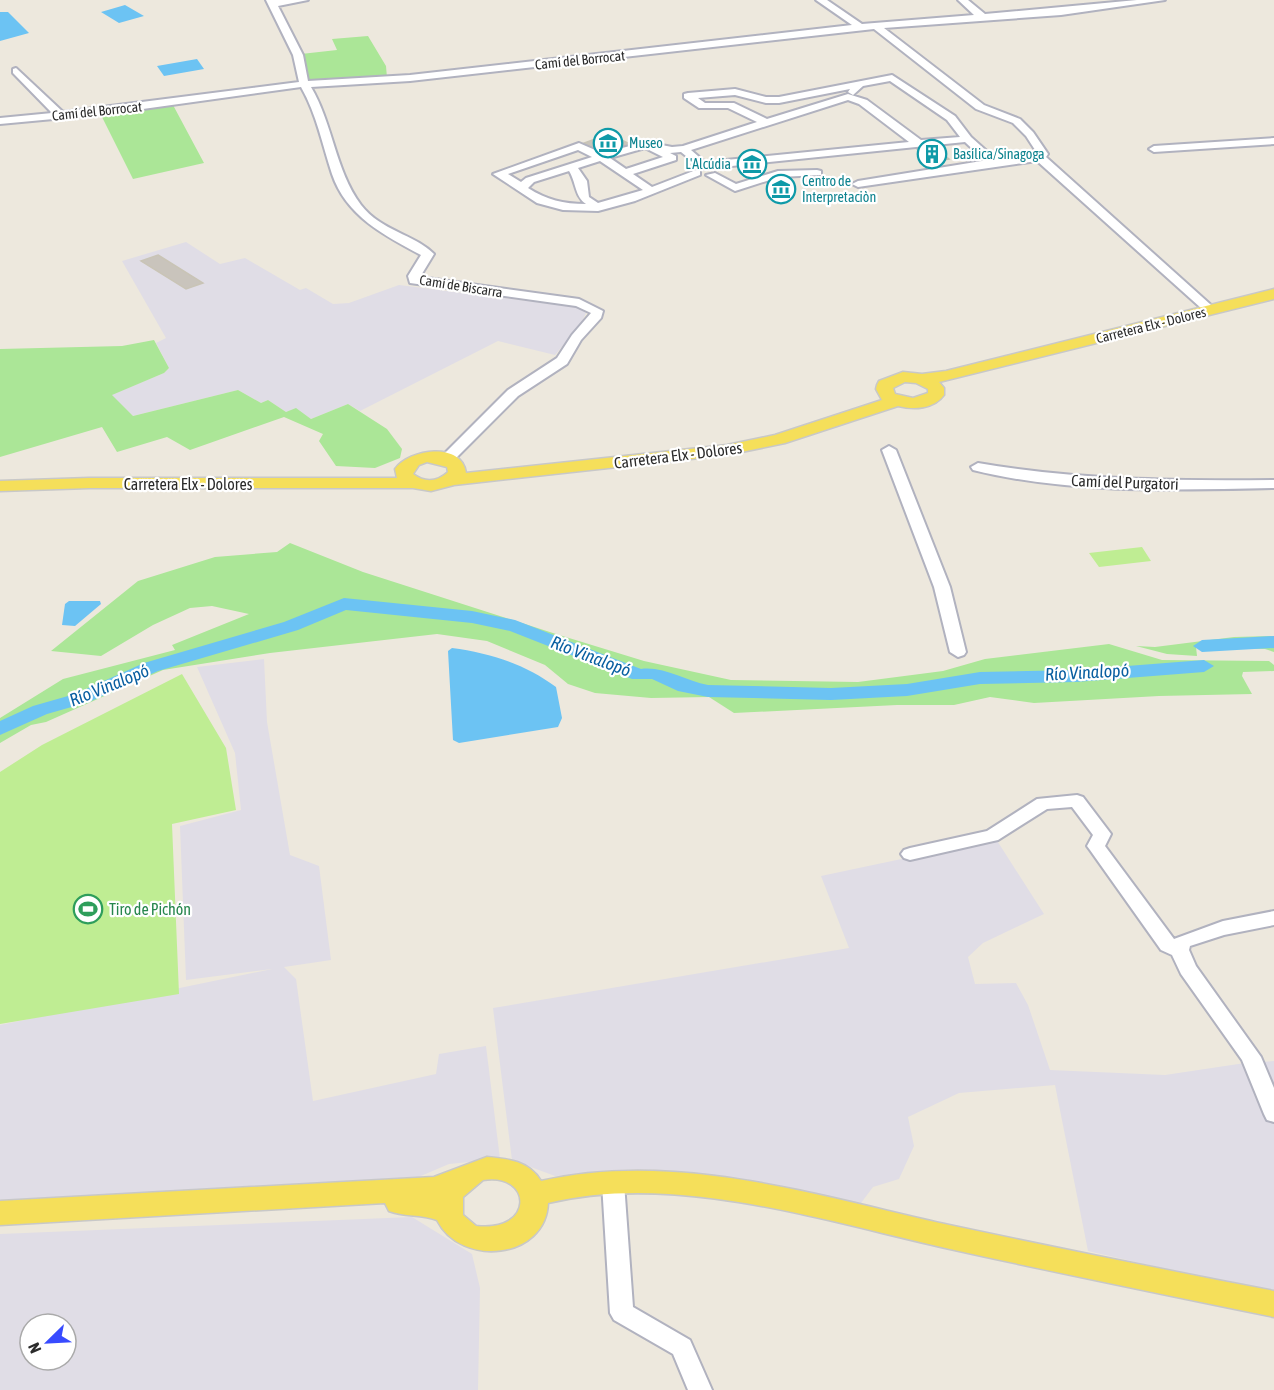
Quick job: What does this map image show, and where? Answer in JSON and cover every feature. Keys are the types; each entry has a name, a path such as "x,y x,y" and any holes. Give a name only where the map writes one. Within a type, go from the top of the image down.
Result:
{"main road":[{"name":"Carretera Elx - Dolores","path":"930,384 946,376 1274,294"},
{"name":"Carretera Elx - Dolores","path":"451,468 489,470 675,451 735,442 826,416 869,400 895,379 930,384 1274,301"},
{"name":"Carretera Elx - Dolores","path":"451,468 727,450 779,439 898,401 914,404 927,402 936,396 930,384"},
{"path":"884,389 890,397 898,401"},
{"path":"433,457 451,468 436,485 408,476 419,459 433,457"},
{"name":"Carretera Elx - Dolores","path":"0,480 360,478 390,474 408,476"},
{"name":"Carretera Elx - Dolores","path":"0,486 408,476"},
{"path":"0,1213 434,1189 459,1181 480,1169 505,1168 524,1178 535,1194 534,1212 529,1223 518,1233 505,1239 491,1241 465,1234 457,1228 448,1212 450,1195 459,1181"},
{"path":"535,1194 559,1185 671,1184 786,1202 1274,1304"},
{"path":"0,1223 401,1202 423,1203 448,1212"}],"street":[{"path":"272,2 303,0"},
{"path":"821,0 860,27"},
{"path":"963,0 982,17"},
{"name":"Camí del Borrocat","path":"0,121 61,116 304,84 410,78 574,61 734,39 1061,12 1160,0"},
{"name":"Camí de Biscarra","path":"272,2 298,55 304,84 317,106 338,177 358,209 380,229 428,254 414,276 414,280 579,303 597,311 597,315 576,338 562,362 513,393 451,468"},
{"path":"858,184 999,161 1039,157 1043,154 1034,137 1012,118 990,113 876,26"},
{"path":"16,71 61,116"},
{"path":"766,123 730,105 703,106 688,96 735,92 766,100 779,100 892,78 937,111 951,117 967,139 986,156 999,161"},
{"path":"518,184 640,144 672,150 684,149 848,97 860,84"},
{"path":"848,97 863,102 918,143"},
{"path":"650,190 601,157 579,146 498,174 518,184 540,201 549,204 598,208 650,190 704,171 795,156 967,139"},
{"path":"1154,150 1274,141"},
{"path":"625,173 672,158 640,144"},
{"path":"684,149 704,171 735,188 778,174 817,173"},
{"path":"783,183 780,181 823,178 795,156"},
{"path":"1039,157 1205,305"},
{"path":"518,184 515,174 527,164"},
{"path":"571,166 581,181 584,198 598,208"},
{"path":"889,450 942,587 958,652"},
{"name":"Camí del Purgatori","path":"978,466 1048,479 1086,482 1196,485 1274,484"},
{"path":"910,854 992,836 1043,803 1077,801 1102,834 1096,846 1168,945 1179,950 1188,969 1251,1057 1274,1114"},
{"path":"1179,950 1182,941 1197,935 1274,918"},
{"path":"613,1183 622,1313 682,1347 700,1390"}],"shaded area":[{"path":"186,242 220,264 245,258 300,290 306,288 333,304 349,303 399,285 560,305 580,308 586,313 580,325 555,355 498,341 360,411 348,404 311,419 296,409 286,412 268,400 261,403 238,390 133,416 111,395 164,373 169,368 156,343 166,338 122,261"},
{"path":"264,659 267,722 290,855 319,866 331,960 284,967 296,979 313,1101 436,1074 439,1054 486,1046 500,1159 449,1164 402,1184 0,1205 0,1025 272,969 186,980 180,826 241,810 235,753 197,667"},
{"path":"996,839 1044,914 983,943 968,957 975,984 1016,983 1028,1005 1050,1070 1165,1075 1274,1061 1274,1294 1088,1251 1055,1085 959,1093 908,1117 914,1146 899,1179 873,1187 861,1203 763,1186 626,1173 555,1176 512,1160 493,1008 849,948 821,876"},
{"path":"412,1217 472,1254 480,1288 478,1390 0,1390 0,1234"}],"green space":[{"path":"368,36 386,66 387,78 319,82 308,79 301,54 337,50 332,39"},
{"path":"173,105 204,163 133,179 100,113"},
{"path":"154,340 169,368 164,373 112,395 133,416 238,390 261,403 268,400 286,412 296,408 311,419 348,404 387,429 402,449 400,458 375,468 336,466 319,441 323,434 284,417 190,450 167,437 117,452 102,427 0,457 0,349 122,346"},
{"path":"290,543 363,572 556,634 644,661 731,680 858,682 943,671 985,659 1109,644 1162,660 1269,661 1274,665 1274,671 1243,672 1242,676 1252,694 1159,696 1034,703 990,697 954,705 897,705 734,713 709,697 651,698 595,693 568,684 545,665 487,641 437,634 270,653 163,670 46,722 31,725 0,743 0,718 63,679 175,650 172,645 249,614 212,606 190,608 153,625 101,656 51,651 138,581 215,557 277,552"},
{"path":"1142,547 1151,561 1099,567 1089,553"},
{"path":"1274,636 1274,652 1265,649 1196,647 1197,656 1167,654 1136,646 1155,647 1234,637"},
{"name":"Tiro de Pichón","path":"182,674 226,748 236,810 172,824 179,994 0,1024 0,772 42,745"}],"water":[{"path":"125,5 144,16 119,23 101,12"},
{"path":"0,12 8,12 29,33 0,41"},
{"path":"197,59 204,69 164,76 157,66"},
{"path":"69,601 100,601 101,604 75,626 62,625 65,604"},
{"path":"452,648 507,661 532,672 556,687 562,718 558,727 459,743 453,740 448,651"}],"building":[{"name":"Museo","path":"609,134 630,144 602,151 584,143"},
{"name":"Basílica/Sinagoga","path":"934,147 949,159 932,162 917,149"},
{"path":"158,255 203,283 186,289 141,261"}],"waterway":[{"name":"Río Vinalopó","path":"0,729 40,710 82,698 151,667 291,626 344,604 472,617 515,626 639,675 654,673 685,687 708,691 831,694 907,690 980,678 1076,676 1204,666"},
{"path":"1202,646 1274,642"}],"place":[{"name":"Museo","path":"608,143"},
{"name":"Basílica/Sinagoga","path":"932,154"},
{"name":"L'Alcúdia","path":"752,164"},
{"name":"Centro de Interpretaciòn","path":"781,189"},
{"name":"Tiro de Pichón","path":"88,909"}]}
